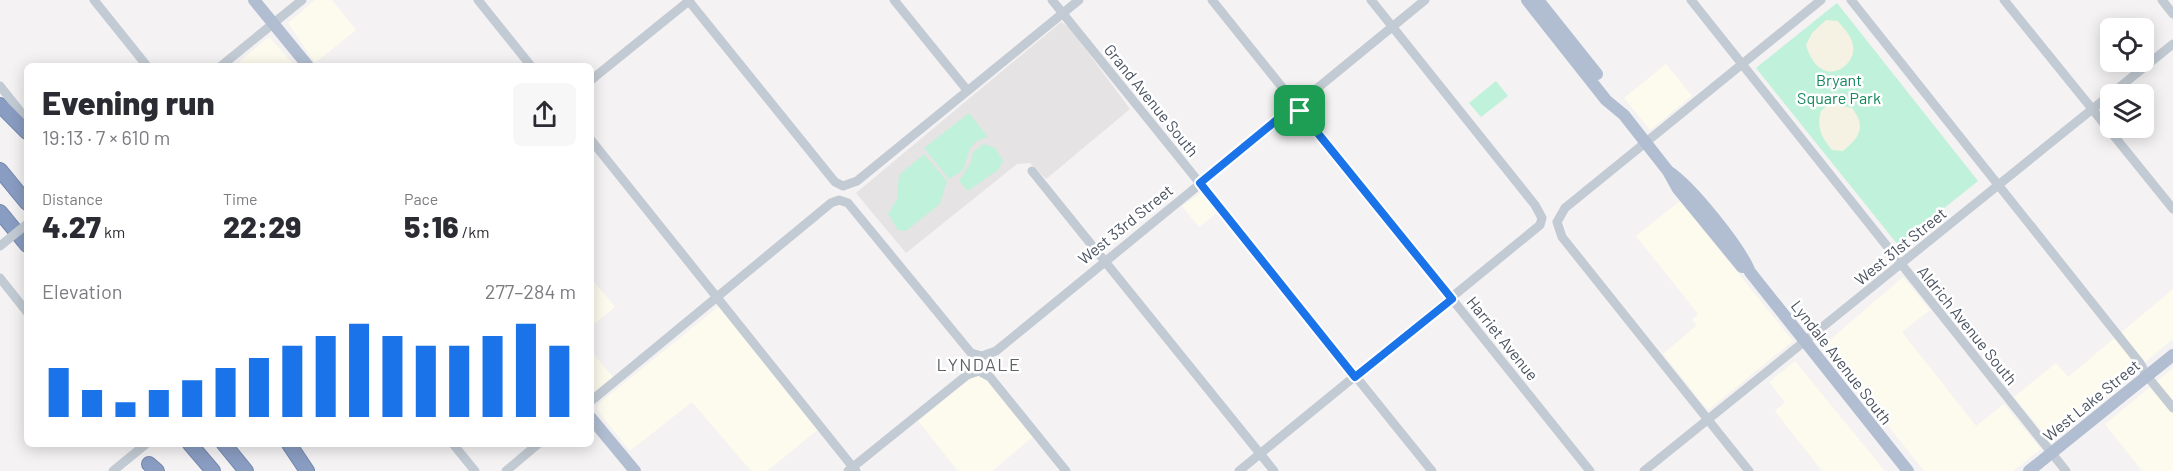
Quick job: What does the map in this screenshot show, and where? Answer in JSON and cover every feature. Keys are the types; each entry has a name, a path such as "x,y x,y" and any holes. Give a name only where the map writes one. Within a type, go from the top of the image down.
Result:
{"highway":[{"path":"0,105 24,129"},
{"path":"0,170 24,199"},
{"path":"0,212 24,241"},
{"path":"193,447 213,471"},
{"path":"226,447 246,471"},
{"path":"292,447 307,471"}],"main road":[{"path":"254,0 306,63"},
{"name":"Lyndale Avenue South","path":"1527,0 1606,100 1624,115 1646,142 1668,171 1678,189 1719,241 1737,263 1750,272 1908,471"},
{"name":"Lyndale Avenue South","path":"1538,0 1613,94 1624,115"},
{"name":"West Lake Street","path":"2029,471 2173,355"},
{"path":"594,422 635,471"}],"street":[{"path":"94,0 145,63"},
{"path":"225,63 302,0"},
{"path":"478,0 529,63"},
{"path":"594,78 689,0 835,182 843,186 857,181 1079,0"},
{"path":"894,0 967,90"},
{"name":"Grand Avenue South","path":"1052,0 1431,471"},
{"name":"Harriet Avenue","path":"1212,0 1590,471"},
{"path":"1239,471 1452,299 1540,225 1542,218 1535,205 1371,0"},
{"name":"West 33rd Street","path":"717,296 831,203 839,200 848,203 971,353 982,356 996,351 1103,261 1425,0"},
{"name":"Aldrich Avenue South","path":"1691,0 2066,471"},
{"path":"1749,471 1562,237 1557,222 1565,207 1821,0"},
{"path":"1851,0 2140,363 2147,376 2173,408"},
{"path":"2004,0 2173,209"},
{"path":"2162,0 2173,14"},
{"name":"West 31st Street","path":"1644,471 2173,44"},
{"path":"0,86 24,116"},
{"path":"594,144 717,296 852,470 967,375 979,371 990,377 1066,471"},
{"path":"1032,171 1274,471"},
{"path":"0,246 24,226"},
{"path":"0,278 24,308"},
{"path":"594,398 717,296"},
{"path":"293,447 314,471"},
{"path":"455,447 475,471"},
{"path":"506,471 534,447"},
{"path":"113,471 135,448 153,469"}],"shaded area":[{"path":"315,0 332,0 356,30 315,63 288,23"},
{"path":"1061,22 1069,27 1130,109 1046,179 1030,163 1017,164 906,253 856,193"},
{"path":"270,38 292,63 238,63"},
{"path":"1666,64 1692,96 1650,130 1624,98"},
{"path":"1202,192 1217,213 1199,227 1182,206"},
{"path":"1680,201 1793,341 1708,410 1663,354 1697,325 1692,320 1698,314 1636,236"},
{"path":"1903,277 1930,310 1902,332 1976,426 2004,404 2041,449 2013,471 1924,471 1824,345"},
{"path":"594,282 615,307 594,324"},
{"path":"2173,289 2173,339 2050,441 2014,397 2056,363 2068,377"},
{"path":"718,307 723,309 819,429 767,471 751,471 692,402 630,451 597,410 598,404"},
{"path":"594,355 613,377 594,392"},
{"path":"1795,361 1885,471 1822,471 1775,411 1785,402 1769,382"},
{"path":"2173,368 2173,471 2142,471 2105,424"},
{"path":"974,376 983,376 1033,437 992,471 958,471 918,421"}],"green space":[{"name":"Bryant Square Park","path":"1837,3 1978,181 1898,245 1756,68"},
{"path":"1496,81 1508,96 1481,117 1469,103"},
{"path":"969,113 988,137 973,145 963,170 949,179 924,148"},
{"path":"984,144 995,148 1003,160 999,169 968,191 959,181 971,162 973,152"},
{"path":"924,154 947,181 940,204 906,231 898,230 888,214 897,199 899,175"}],"sand":[{"path":"1826,20 1838,21 1852,42 1851,58 1839,70 1822,69 1810,55 1806,45 1812,33"},
{"path":"1829,103 1852,108 1859,121 1857,137 1843,151 1832,150 1821,132 1819,122 1821,111"}],"district":[{"name":"LYNDALE","path":"979,364"}],"route":[{"path":"1295,105 1300,111 1452,299 1355,377 1200,183 1295,105"}]}
